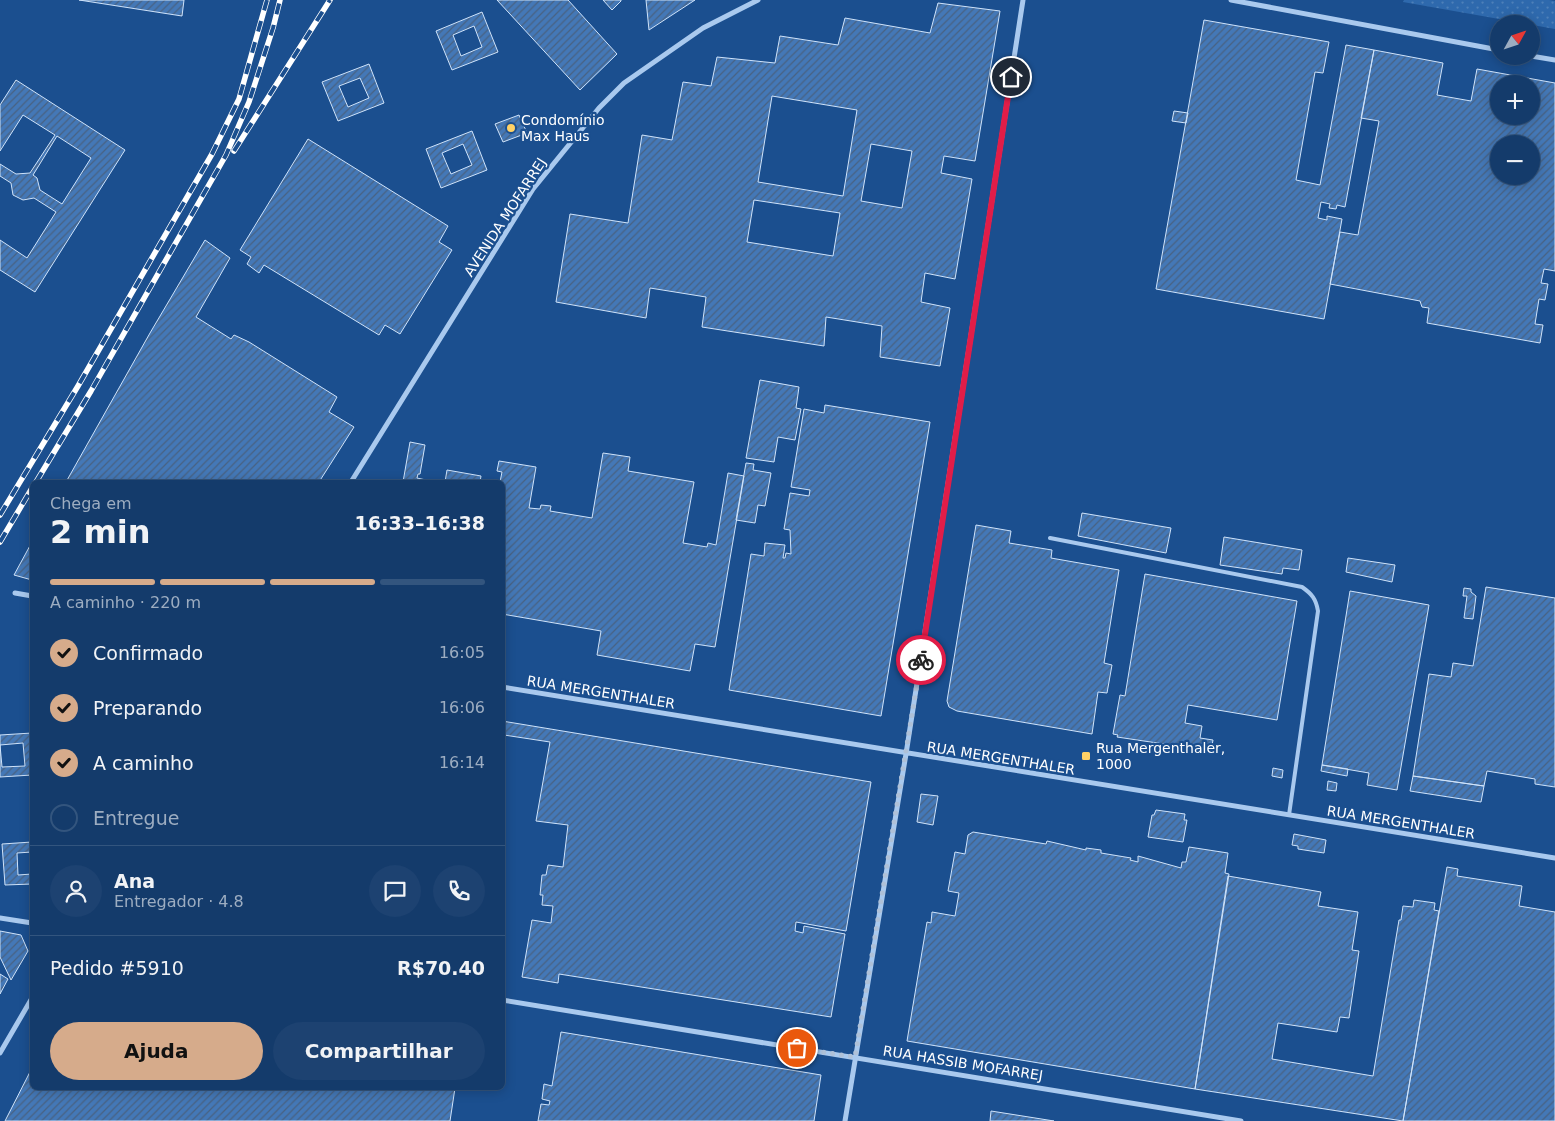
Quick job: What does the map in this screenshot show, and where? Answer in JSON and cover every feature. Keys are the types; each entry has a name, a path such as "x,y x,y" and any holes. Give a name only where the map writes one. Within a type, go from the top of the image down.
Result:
{"street":[{"name":"AVENIDA MOFARREJ","path":"352,480 533,189 598,108 624,84 703,28 758,0"},
{"path":"845,1121 906,754 1023,0"},
{"path":"1231,0 1490,48"},
{"path":"1540,58 1555,60"},
{"path":"15,593 30,596"},
{"name":"RUA MERGENTHALER","path":"505,687 1555,858"},
{"path":"0,918 30,924"},
{"name":"RUA HASSIB MOFARREJ","path":"505,1000 1241,1121"},
{"path":"0,1053 30,1001"}],"lane":[{"path":"1050,538 1302,587 1310,593 1316,600 1318,611 1289,815"}],"shaded area":[{"path":"1404,0 1555,1 1555,29 1540,26 1540,15 1490,15 1490,17 1403,2"}],"building":[{"path":"79,0 184,0 182,16"},
{"path":"497,0 568,0 617,54 580,90"},
{"path":"603,0 621,0 621,1 612,10"},
{"path":"646,0 695,0 649,30"},
{"path":"938,3 1000,11 975,161 944,156 941,173 972,179 955,279 925,273 921,302 950,308 940,366 880,357 882,326 826,317 824,346 702,327 706,297 650,288 646,318 556,302 570,214 628,223 642,135 672,140 683,82 711,86 717,57 775,63 780,36 838,45 845,18 930,33"},
{"path":"482,12 498,52 452,70 436,31"},
{"path":"1204,20 1329,42 1323,73 1315,72 1296,180 1320,185 1346,45 1374,50 1345,207 1337,205 1336,209 1329,208 1330,204 1321,202 1318,218 1327,220 1327,216 1342,219 1324,319 1156,289"},
{"path":"474,26 482,47 461,56 453,35"},
{"path":"1374,50 1443,63 1437,95 1471,101 1477,69 1510,75 1490,75 1490,125 1540,125 1540,80 1555,83 1555,271 1544,269 1541,283 1548,284 1545,300 1539,299 1535,324 1543,325 1540,343 1427,323 1429,308 1422,307 1420,301 1330,284 1340,232 1358,235 1379,121 1361,118"},
{"path":"369,64 384,103 338,121 322,82"},
{"path":"360,78 369,98 348,107 339,86"},
{"path":"16,80 125,150 35,292 0,270 0,240 27,258 56,212 34,198 23,200 13,195 11,183 0,176 0,164 16,174 30,173 55,135 23,115 0,151 0,105","holes":["57,136 91,158 62,204 40,190 37,178 33,175"]},
{"path":"772,96 857,110 843,196 758,182"},
{"path":"1174,111 1188,113 1186,123 1172,121"},
{"name":"Condomínio Max Haus","path":"519,115 527,133 503,142 495,124"},
{"path":"472,131 487,170 441,188 426,149"},
{"path":"308,139 448,226 439,242 452,250 400,334 385,325 379,335 264,265 259,273 247,264 251,257 240,250"},
{"path":"463,144 472,165 451,174 442,153"},
{"path":"871,144 912,151 902,208 861,201"},
{"path":"754,200 840,213 833,256 747,242"},
{"path":"205,240 230,258 196,317 231,339 234,335 249,342 337,397 329,412 354,427 320,480 67,480"},
{"path":"760,380 799,387 796,408 801,409 795,440 778,437 774,462 746,458"},
{"path":"825,405 930,422 881,716 729,690 751,554 764,556 765,543 785,545 783,558 785,558 786,553 791,554 790,530 784,529 790,493 809,496 810,490 791,487 804,409 824,413"},
{"path":"410,442 425,445 420,474 418,474 417,478 426,480 403,480"},
{"path":"603,453 630,457 628,471 694,482 683,543 707,547 708,543 716,545 728,473 744,476 715,647 695,644 690,671 597,655 601,631 505,615 505,480 500,480 502,472 497,471 499,461 536,467 529,508 540,509 541,505 551,506 550,511 592,518"},
{"path":"746,463 754,464 753,470 771,473 765,506 758,505 755,523 736,520"},
{"path":"447,470 481,476 480,480 445,480"},
{"path":"1082,513 1171,528 1166,553 1078,536"},
{"path":"976,525 1011,531 1009,543 1052,550 1051,558 1119,570 1104,663 1112,665 1107,693 1098,692 1092,734 957,711 949,707 947,701"},
{"path":"1224,537 1302,550 1299,570 1283,568 1282,574 1220,565"},
{"path":"30,546 30,579 14,575"},
{"path":"1348,558 1395,565 1392,582 1346,572"},
{"path":"1145,574 1297,601 1277,720 1188,705 1185,723 1202,726 1200,738 1213,740 1211,751 1117,737 1118,735 1113,734 1120,695 1125,696"},
{"path":"1486,587 1555,598 1555,787 1535,784 1535,779 1487,771 1484,786 1413,776 1429,674 1451,677 1453,663 1473,666"},
{"path":"1464,588 1471,589 1471,592 1476,596 1473,619 1464,618 1467,596 1463,596"},
{"path":"1350,591 1429,605 1397,790 1367,785 1369,773 1322,765"},
{"path":"505,721 871,782 846,931 796,922 795,931 803,933 804,926 845,934 831,1017 559,974 558,983 522,977 532,920 551,923 553,906 542,905 543,895 540,895 542,875 546,875 548,865 563,867 568,825 536,821 550,742 505,735"},
{"path":"30,733 30,775 0,777 0,735"},
{"path":"23,743 25,766 2,767 0,745"},
{"path":"1322,765 1348,769 1347,776 1321,771"},
{"path":"1273,768 1283,770 1282,778 1272,776"},
{"path":"1413,776 1484,786 1481,802 1410,791"},
{"path":"1328,781 1337,783 1336,791 1327,790"},
{"path":"921,794 938,796 933,825 917,822"},
{"path":"1156,810 1185,814 1184,820 1187,820 1183,842 1148,837 1152,815 1154,815"},
{"path":"973,832 1046,844 1047,841 1086,850 1086,848 1101,850 1101,853 1131,858 1130,860 1138,862 1138,856 1181,868 1182,862 1186,862 1189,847 1228,853 1225,873 1229,874 1195,1089 907,1041 927,922 931,923 932,912 955,916 959,893 948,891 955,852 965,854 968,835"},
{"path":"1294,834 1326,840 1324,853 1298,849 1298,846 1292,845"},
{"path":"30,842 30,884 5,885 2,844"},
{"path":"30,852 30,874 18,875 17,853"},
{"path":"1447,867 1458,869 1457,876 1522,886 1519,906 1555,912 1555,1121 1403,1121"},
{"path":"1228,876 1321,892 1318,906 1358,912 1352,950 1359,951 1349,1018 1340,1017 1337,1032 1278,1023 1272,1059 1373,1076 1399,920 1401,920 1403,906 1413,907 1414,900 1435,903 1434,910 1439,911 1403,1121 1195,1089"},
{"path":"0,931 21,935 28,951 11,980 0,957"},
{"path":"0,974 8,979 0,994"},
{"path":"561,1032 821,1075 814,1121 538,1121 541,1104 549,1105 550,1101 542,1099 544,1084 552,1086"},
{"path":"30,1072 30,1090 455,1090 450,1121 5,1121"},
{"path":"991,1111 1054,1121 990,1121"}],"railway":[{"path":"0,515 78,386 212,154 239,99 267,0"},
{"path":"37,480 91,391 226,155 249,102 280,0"},
{"path":"234,151 330,0"},
{"path":"0,542 30,491"}],"way so far":[{"path":"797,1048 855,1057 921,660"}],"place":[{"name":"Condomínio Max Haus","path":"511,128"},
{"name":"Rua Mergenthaler, 1000","path":"1086,756"}],"route":[{"path":"921,660 1011,77"}]}
